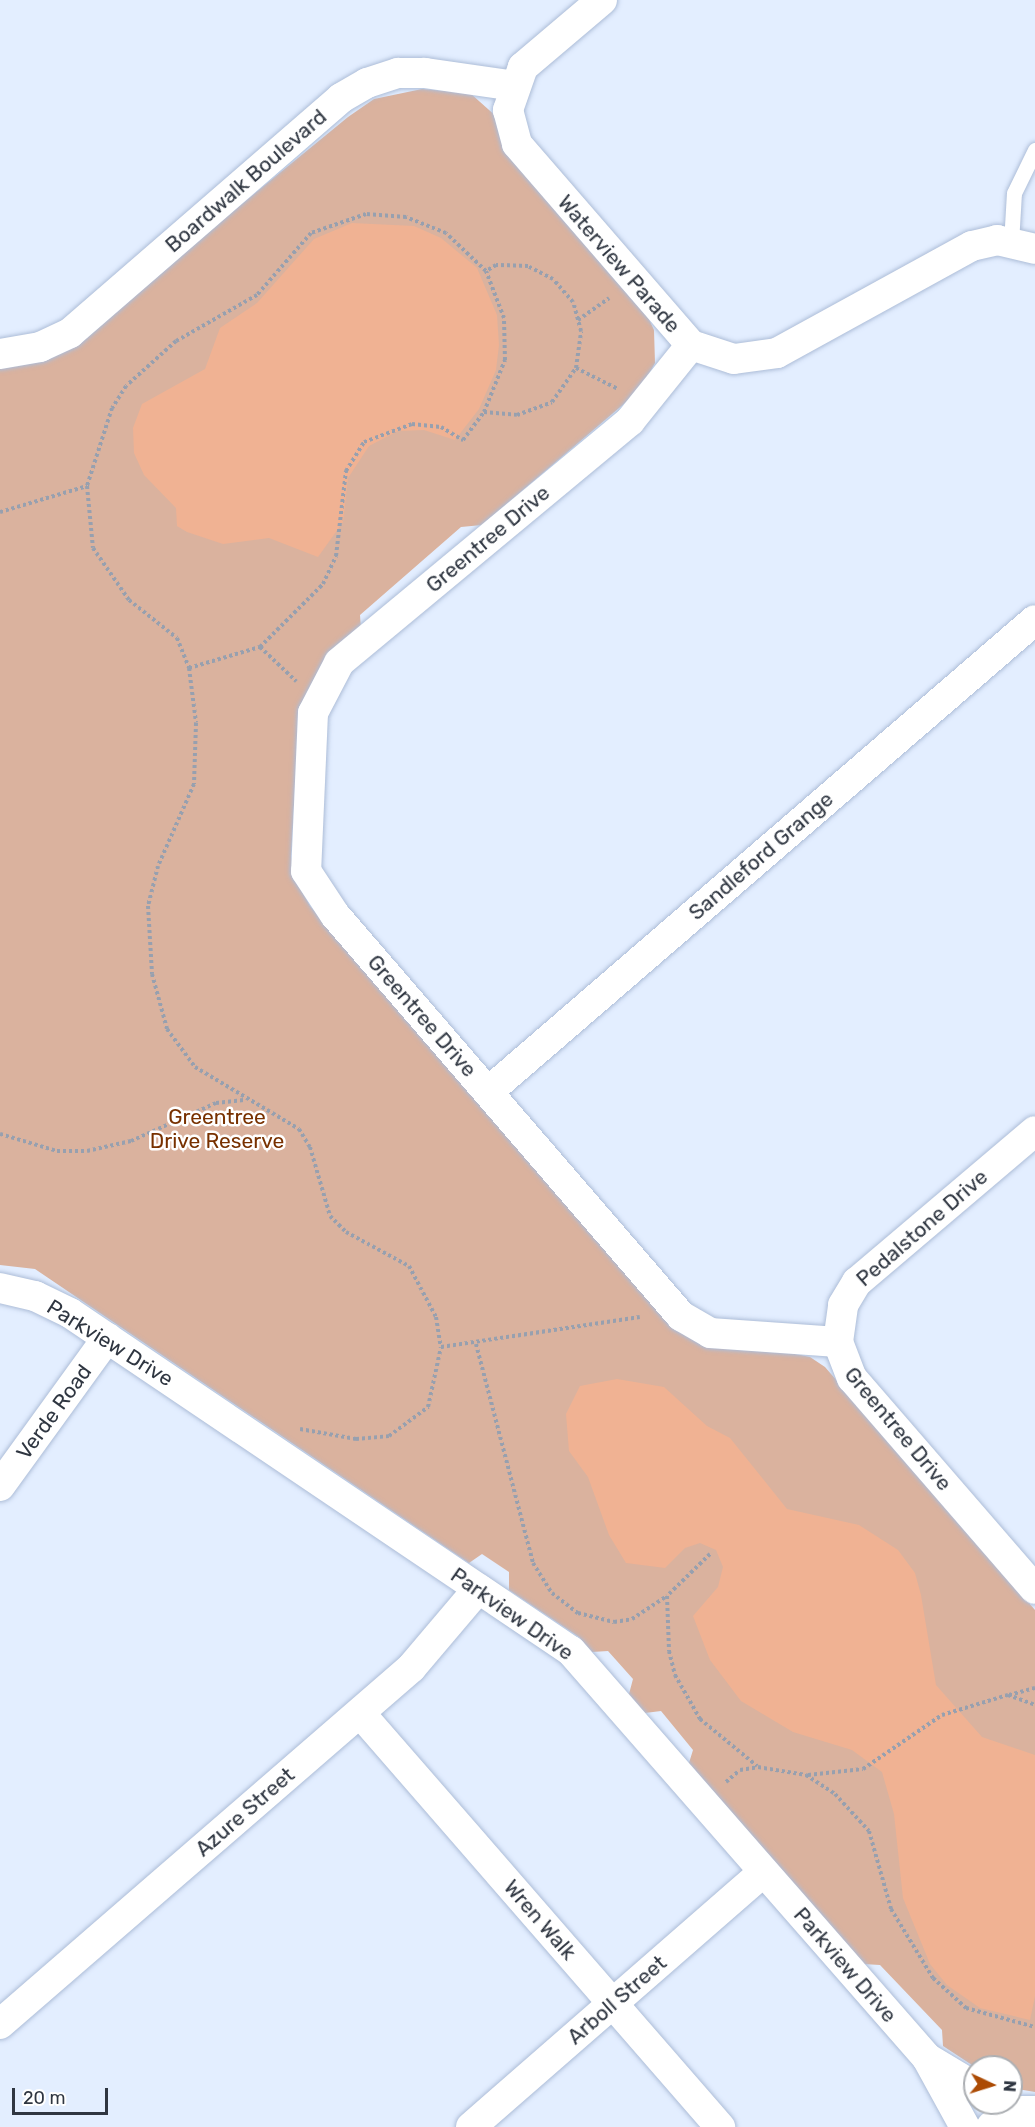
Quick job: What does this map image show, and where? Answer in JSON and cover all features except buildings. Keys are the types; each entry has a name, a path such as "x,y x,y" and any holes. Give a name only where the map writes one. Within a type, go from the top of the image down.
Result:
{"street":[{"name":"Waterview Parade","path":"602,0 538,52 515,86 508,110 517,144 633,281 691,345 734,359 777,353 972,246 1023,246"},
{"name":"Boardwalk Boulevard","path":"0,354 40,348 70,333 341,98 368,83 398,73 425,73 515,86"},
{"name":"Greentree Drive","path":"691,345 630,421 339,663 313,713 304,853 310,878 335,915 693,1325 726,1335 837,1342 852,1378 1035,1589"},
{"name":"Sandleford Grange","path":"488,1092 1035,620"},
{"name":"Pedalstone Drive","path":"837,1342 843,1305 857,1282 1035,1131"},
{"name":"Parkview Drive","path":"0,1288 35,1296 107,1338 571,1651 927,2058 964,2127"},
{"name":"Verde Road","path":"0,1486 107,1338"},
{"name":"Azure Street","path":"0,2024 411,1668 478,1588"},
{"name":"Wren Walk","path":"360,1713 720,2127"},
{"name":"Arboll Street","path":"471,2127 763,1872"},
{"name":"Parkview Drive","path":"927,2058 963,2080"}],"lane":[{"path":"1023,246 1014,193 1035,150"}],"path":[{"path":"189,668 260,647 323,584 336,556 346,471 364,442 412,424 441,427 463,440 484,412 500,379 506,342 504,318 486,271 446,233 406,217 366,214 311,233 256,296 176,340 126,386 112,408 87,486 93,548 129,600 177,638 189,668 196,723 194,784 154,878 148,942 167,1029 195,1067 245,1100 272,1109 299,1129 310,1146 320,1197 336,1226 409,1266 436,1317 441,1347 428,1407 399,1433 356,1439 295,1428"},
{"path":"484,412 517,415 552,402 576,368 578,320 573,302 553,279 528,266 496,265 486,271"},
{"path":"578,320 633,281"},
{"path":"576,368 630,396"},
{"path":"0,512 87,486"},
{"path":"260,647 271,663 306,685"},
{"path":"0,1134 57,1151 87,1151 131,1141 216,1103 245,1100"},
{"path":"441,1347 630,1321 646,1312"},
{"path":"476,1344 533,1563 552,1593 578,1613 614,1622 632,1619 667,1596 710,1554"},
{"path":"667,1596 669,1651 686,1698 718,1740 758,1767"},
{"path":"720,1824 725,1784 740,1770 758,1767 806,1775 863,1769 962,1705 1035,1688"},
{"path":"1008,1695 1035,1705"},
{"path":"806,1775 862,1818 875,1843 899,1927 948,1995 985,2015 1035,2026"}],"green space":[{"name":"Greentree Drive Reserve","path":"422,89 470,93 498,118 647,315 654,330 655,363 639,391 482,525 461,527 360,615 361,629 299,721 291,856 296,881 310,906 676,1329 810,1357 825,1367 1035,1610 1035,2092 1023,2090 1023,2055 963,2055 963,2059 943,2046 942,2030 880,1965 863,1964 689,1763 693,1750 661,1711 645,1713 629,1694 633,1679 608,1651 592,1652 579,1637 509,1590 509,1572 482,1554 469,1563 35,1269 0,1265 0,368 70,345 348,117 374,99"}],"shaded area":[{"path":"352,223 414,226 441,238 477,268 497,315 499,345 496,370 479,409 455,440 424,430 398,431 369,446 348,478 343,522 318,557 269,538 223,544 187,532 177,526 176,508 144,475 134,453 133,428 142,404 205,369 220,328 257,303 314,239"},
{"path":"617,1379 664,1387 707,1426 730,1438 787,1509 859,1525 898,1550 915,1573 921,1595 936,1685 982,1737 1035,1755 1035,1996 1030,2020 980,2008 947,1985 930,1964 903,1898 894,1814 882,1772 852,1750 793,1732 741,1701 710,1660 693,1616 718,1587 723,1567 716,1550 700,1543 685,1548 665,1568 626,1563 609,1535 588,1477 569,1451 566,1414 580,1386"}]}
